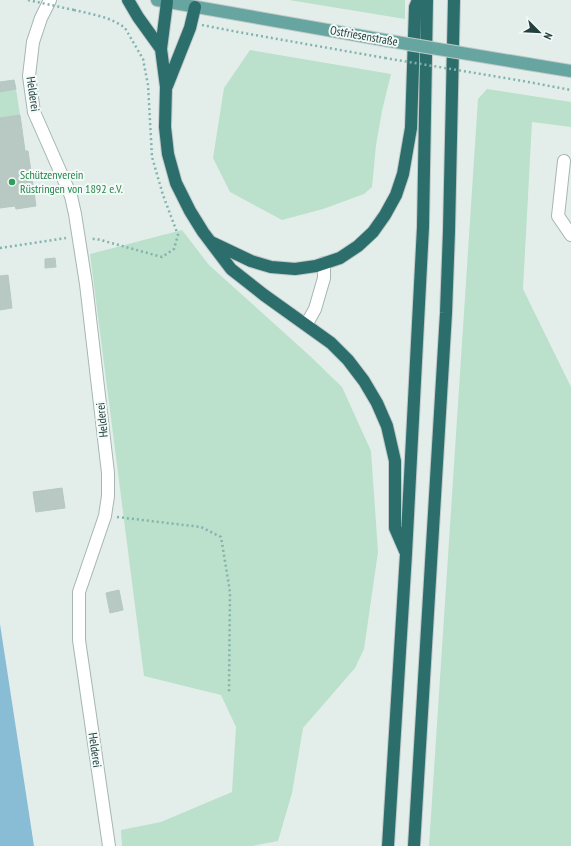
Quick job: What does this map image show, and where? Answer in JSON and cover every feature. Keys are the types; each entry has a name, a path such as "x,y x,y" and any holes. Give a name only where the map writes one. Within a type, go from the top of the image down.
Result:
{"highway":[{"path":"128,0 138,17 161,49"},
{"path":"210,241 251,261 271,267 295,269 316,266 340,258 358,246 372,232 385,215 396,195 403,174 412,128 415,7 418,0"},
{"path":"388,846 424,227 427,0"},
{"path":"414,846 446,305 454,0"},
{"path":"162,1 161,49 166,87 165,127 168,154 176,183 190,211 203,232 230,269 331,343 348,360 378,403 387,426 395,461 396,528 406,554"},
{"path":"166,87 192,23 195,7"}],"main road":[{"name":"Ostfriesenstraße","path":"162,1 571,71"}],"street":[{"name":"Helderei","path":"50,0 41,18 34,42 29,76 34,112 71,196 75,214 87,291 108,473 108,496 105,516 79,592 79,640 108,846"},
{"path":"564,161 558,216 571,235"},
{"path":"306,325 317,303 324,278 324,263"}],"path":[{"path":"0,248 65,238 97,239 162,257 174,249 178,235 163,195 152,157 148,85 143,59 126,28 111,20 28,0"},
{"path":"126,28 138,17"},
{"path":"192,23 571,90"},
{"path":"105,516 201,527 221,537 230,592 229,692"}],"green space":[{"path":"289,0 405,0 405,19"},
{"path":"250,50 391,74 376,145 372,187 364,194 323,209 282,220 230,192 213,158 224,88"},
{"path":"16,89 20,115 0,118 0,92"},
{"path":"487,89 571,102 571,127 532,122 523,289 571,387 571,846 429,846 478,99"},
{"path":"182,230 209,265 310,356 342,387 371,451 378,552 364,649 355,668 303,728 292,793 278,841 252,846 122,846 121,830 161,822 232,792 236,727 221,695 144,676 90,254"}],"water":[{"path":"0,624 34,846 0,846"}],"building":[{"path":"14,80 16,89 0,92 0,82"},
{"path":"20,115 25,151 28,151 36,206 16,209 15,206 0,208 0,118"},
{"path":"55,258 56,267 45,268 45,259"},
{"path":"8,275 12,308 0,310 0,276"},
{"path":"62,488 65,508 36,512 33,492"},
{"path":"119,590 123,610 110,613 106,593"}],"place":[{"name":"Schützenverein Rüstringen von 1892 e.V.","path":"12,182"}]}
